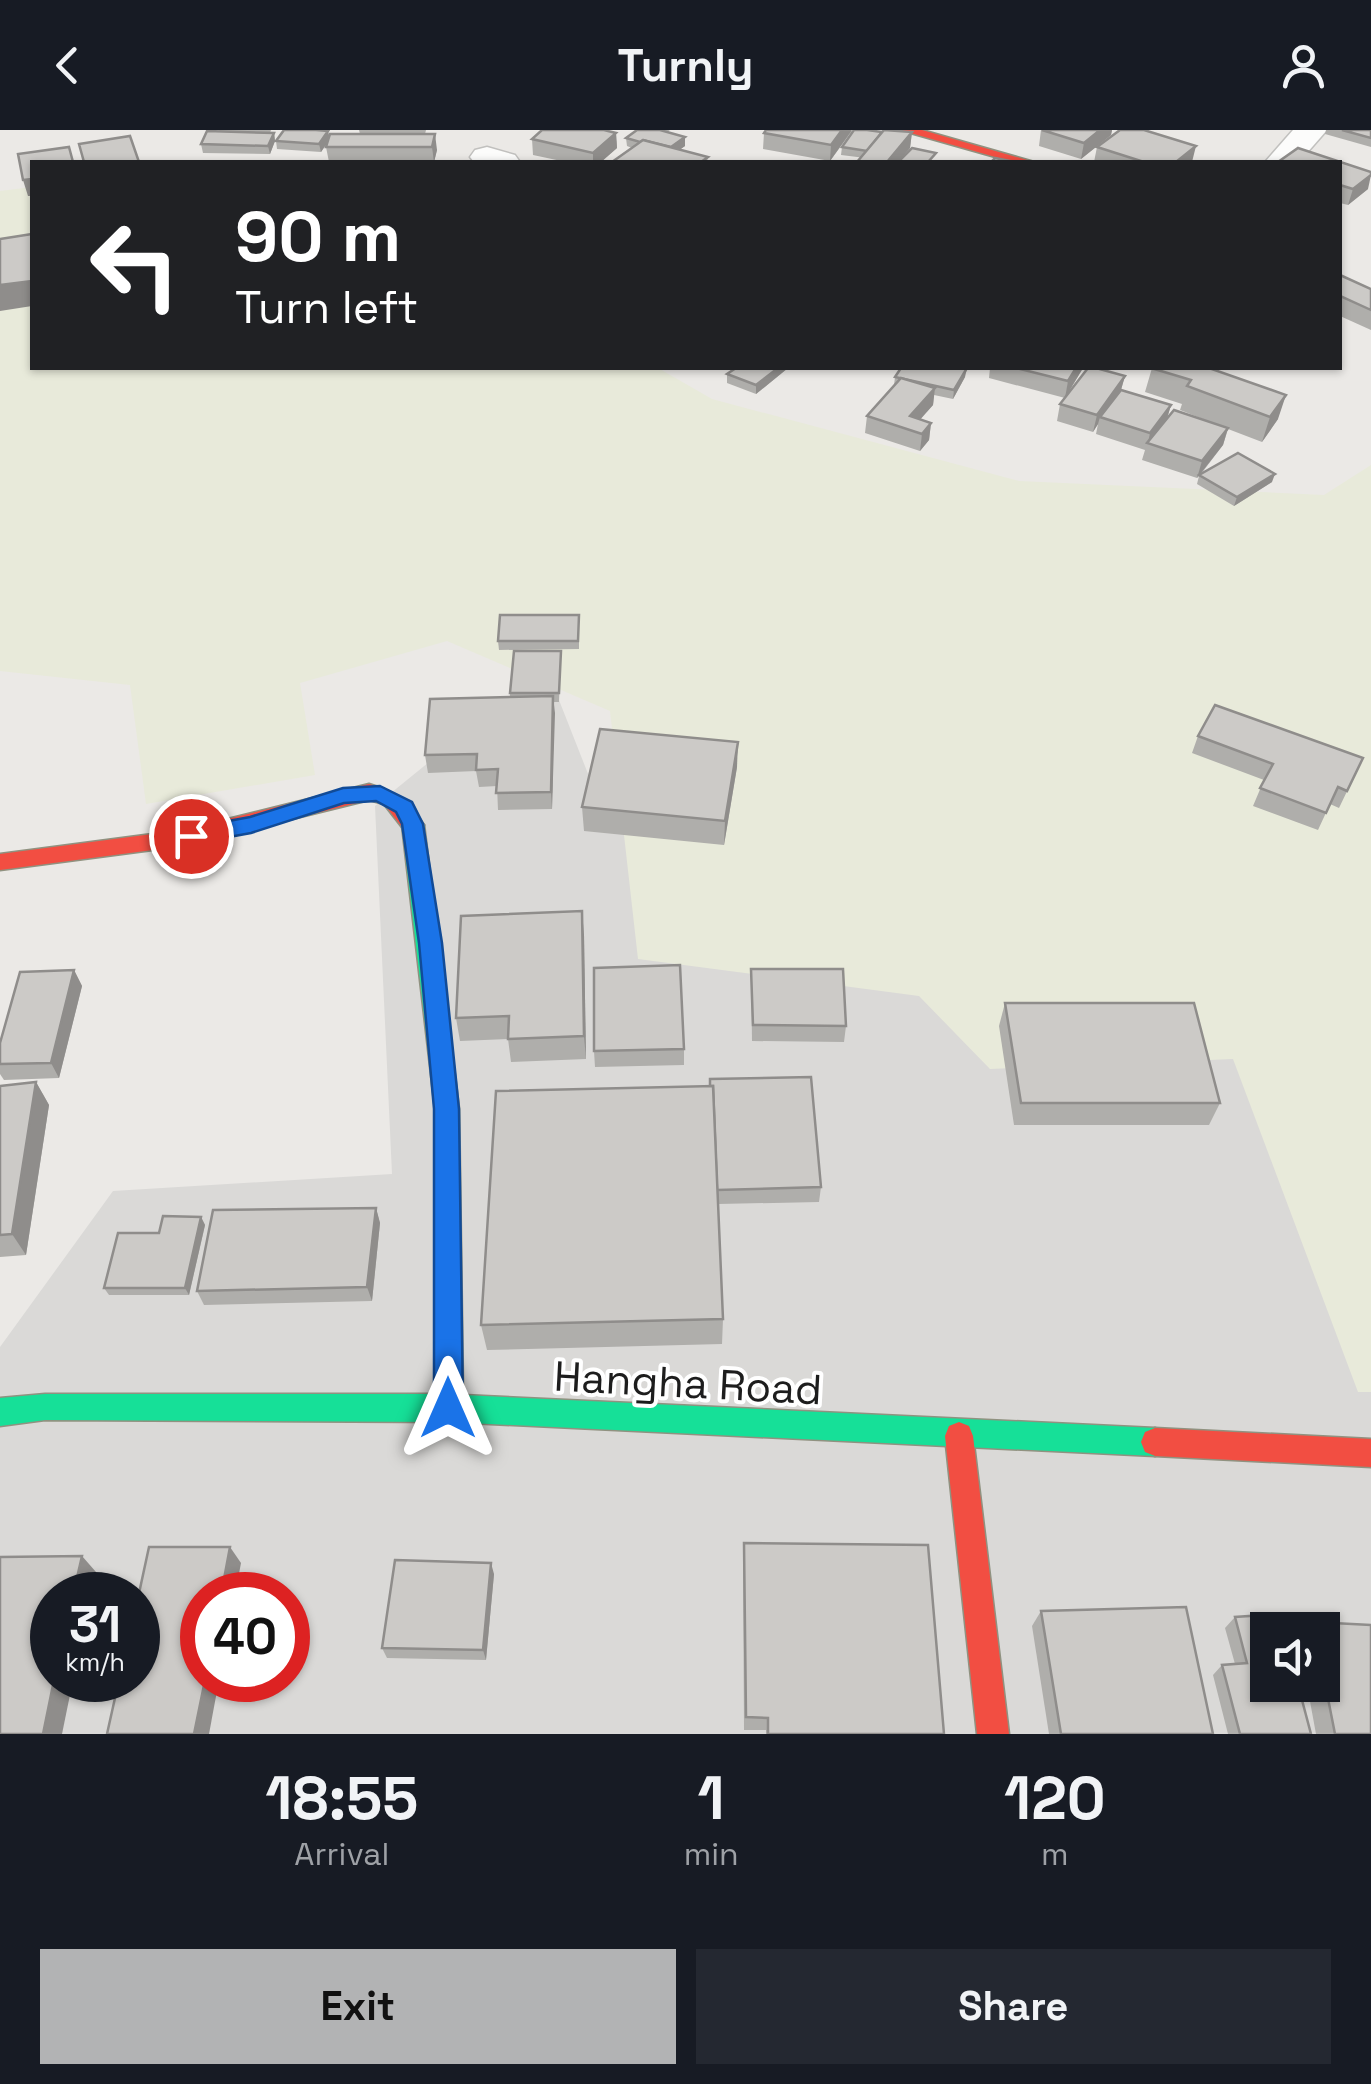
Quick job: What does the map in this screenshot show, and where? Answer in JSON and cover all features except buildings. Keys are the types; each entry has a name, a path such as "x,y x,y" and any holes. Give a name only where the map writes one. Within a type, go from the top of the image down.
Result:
{"main road":[{"path":"908,130 1019,160"},
{"path":"0,862 132,848 200,835 251,825 343,796 380,793 405,807 412,824 430,943 446,1109 448,1408"},
{"name":"Hangha Road","path":"0,1412 46,1408 448,1408 960,1436 1371,1453"},
{"path":"960,1436 993,1734"}],"street":[{"path":"1282,160 1311,130"}],"shaded area":[{"path":"546,667 605,817 1371,836 1371,1734 0,1734 0,1347 113,1191 392,1174 375,806"}],"green space":[{"path":"30,187 30,370 661,370 712,399 1019,481 1324,495 1371,465 1371,1392 1358,1392 1233,1059 990,1069 919,996 638,959 610,711 447,641 300,683 315,775 146,804 130,685 0,671 0,191"}],"traffic: fast":[{"path":"413,825 447,1109 449,1408"},
{"path":"0,1412 45,1407 449,1408 1155,1442"}],"traffic: jam":[{"path":"907,130 1020,160"},
{"path":"0,862 183,838 369,792 391,798 413,825"},
{"path":"959,1436 993,1734"},
{"path":"1155,1442 1371,1453"}],"route":[{"path":"191,836 251,825 343,796 380,793 405,807 412,824 430,943 446,1109 448,1408"}]}
